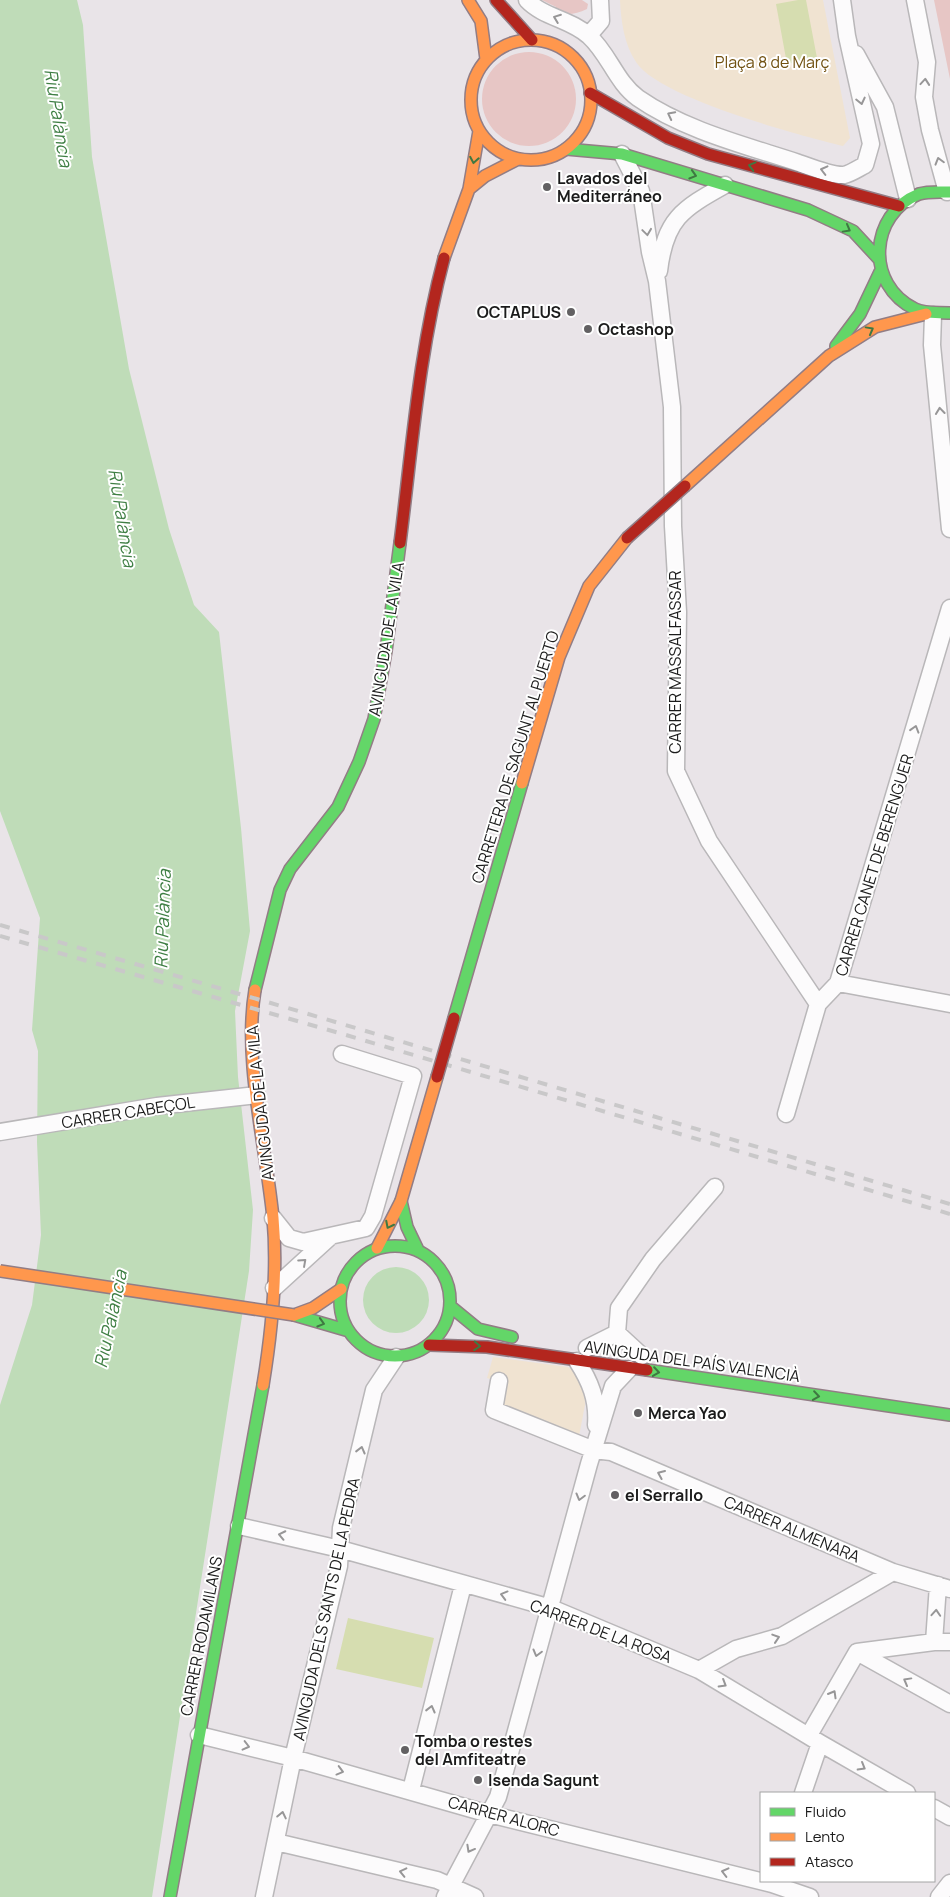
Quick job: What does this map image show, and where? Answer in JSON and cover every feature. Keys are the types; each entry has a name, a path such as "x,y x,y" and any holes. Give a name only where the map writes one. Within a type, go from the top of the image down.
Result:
{"street":[{"path":"468,0 480,21 486,59"},
{"path":"496,0 532,40"},
{"path":"527,0 536,10 566,22 588,35 622,83 638,98 715,136 820,170 844,175 865,165 871,144 847,36 842,0"},
{"path":"588,35 601,21 600,0"},
{"path":"915,0 927,62 924,97 930,130 949,192 927,192 903,203 882,230 878,258 880,272 890,291 906,305 929,314 950,529"},
{"path":"847,36 884,106 903,203"},
{"path":"532,40 560,48 572,57 584,74 590,94 586,124 576,140 566,149 543,159 518,159 495,149 479,131 474,120 471,96 474,81 486,59 507,45 532,40"},
{"path":"590,94 668,138 708,154 903,203"},
{"name":"AVINGUDA DE LA VILA","path":"274,1288 276,1262 273,1218 252,1052 251,1015 272,913 290,869 338,807 359,762 374,719 386,651 422,367 433,300 447,248 470,189 479,131"},
{"path":"566,149 622,154 808,210 853,231 878,258"},
{"name":"CARRER MASSALFASSAR","path":"622,154 641,191 650,252 657,281 672,407 673,526 678,612 676,770 709,841 818,1004"},
{"path":"470,189 485,176 518,159"},
{"name":"CARRER MASSALFASSAR","path":"657,281 662,245 667,231 692,204 725,185"},
{"name":"CARRETERA DE SAGUNT AL PUERTO","path":"829,356 860,314 880,272"},
{"name":"CARRETERA DE SAGUNT AL PUERTO","path":"377,1248 401,1201 559,657 589,586 627,538 829,356 875,327 929,314 950,312"},
{"name":"CARRER CANET DE BERENGUER","path":"786,1114 818,1004 838,983 950,608"},
{"path":"838,983 950,1004"},
{"path":"273,1218 289,1238 303,1242 366,1228 373,1216 413,1076 342,1054"},
{"name":"CARRER CABEÇOL","path":"0,1132 157,1106 257,1095"},
{"path":"617,1333 618,1308 653,1259 715,1187"},
{"name":"CARRETERA DE SAGUNT AL PUERTO","path":"401,1201 407,1227 418,1250"},
{"path":"274,1288 331,1236"},
{"path":"398,1245 418,1250 434,1260 443,1273 450,1306 447,1322 440,1335 429,1345 413,1353 396,1356 380,1355 357,1342 341,1316 341,1289 346,1274 354,1264 377,1248 398,1245"},
{"path":"0,1271 294,1315 349,1331"},
{"name":"CARRER RODAMILANS","path":"170,1897 264,1382 274,1288"},
{"path":"294,1315 314,1308 341,1289"},
{"path":"450,1306 460,1312 474,1327 490,1334 519,1338"},
{"path":"594,1450 597,1413 591,1384 580,1352 617,1333"},
{"path":"617,1333 647,1357"},
{"name":"AVINGUDA DEL PAÍS VALENCIÀ","path":"429,1345 580,1352 605,1351"},
{"name":"AVINGUDA DEL PAÍS VALENCIÀ","path":"580,1352 950,1415"},
{"name":"AVINGUDA DELS SANTS DE LA PEDRA","path":"264,1897 293,1758 339,1566 341,1528 374,1390 396,1356"},
{"name":"AVINGUDA DEL PAÍS VALENCIÀ","path":"626,1361 647,1357"},
{"path":"448,1891 498,1797 612,1386 626,1361"},
{"name":"CARRER ALMENARA","path":"499,1381 494,1410 594,1450 610,1452 893,1572 944,1587"},
{"name":"CARRER DE LA ROSA","path":"239,1526 340,1548 551,1608 699,1670 906,1792"},
{"path":"699,1670 736,1649 782,1636 893,1572"},
{"path":"411,1790 463,1584"},
{"path":"856,1652 942,1642 944,1587"},
{"path":"856,1652 950,1704"},
{"path":"803,1792 814,1739 856,1652"},
{"name":"CARRER ALORC","path":"199,1735 411,1790 489,1814 810,1897"},
{"path":"935,1809 950,1817"},
{"path":"276,1842 474,1897"},
{"path":"939,1897 950,1883"}],"shaded area":[{"path":"542,0 582,0 588,4 587,9 583,11 562,14 553,12 556,7"},
{"path":"806,0 817,58 787,64 776,4"},
{"path":"934,0 950,0 950,79"},
{"path":"529,52 547,56 562,66 572,81 576,99 572,117 562,132 547,142 529,146 511,142 496,132 486,117 482,99 486,81 496,66 511,56"},
{"path":"348,1618 434,1638 422,1688 336,1669"}],"green space":[{"name":"Plaça 8 de Març","path":"620,0 823,0 850,138 843,146 795,133 732,113 672,89 650,75 636,62 626,40 622,24"},
{"path":"493,1357 568,1367 584,1380 585,1405 579,1436 501,1408 499,1382 487,1378"}],"water":[{"name":"Riu Palància","path":"0,0 77,0 83,25 92,157 129,369 169,529 194,605 219,632 241,828 250,931 235,1011 238,1077 253,1210 249,1271 152,1897 0,1897 0,1405 32,1305 41,1235 37,1142 38,1051 32,1030 40,918 0,811"},
{"path":"396,1267 409,1269 419,1277 427,1287 429,1300 427,1313 419,1323 409,1331 396,1333 383,1331 373,1323 365,1313 363,1300 365,1287 373,1277 383,1269"}],"railway":[{"path":"0,925 288,1008 950,1204"},
{"path":"0,936 346,1035 950,1214"}],"traffic: fast":[{"path":"566,149 622,154 808,210 853,231 878,258"},
{"path":"950,192 923,193 902,204 890,217 883,233 880,250 881,267 888,284 899,298 919,311 950,313"},
{"path":"836,346 860,314 880,272"},
{"path":"255,990 280,890 290,869 338,807 359,762 374,719 386,651 400,543"},
{"path":"454,1018 522,783"},
{"path":"401,1201 407,1227 418,1250"},
{"path":"395,1246 416,1250 434,1262 446,1280 450,1301 446,1322 434,1340 416,1352 395,1356 374,1352 356,1340 344,1322 340,1301 344,1280 356,1262 374,1250 395,1246"},
{"path":"450,1306 478,1329 512,1337"},
{"path":"294,1315 349,1331"},
{"path":"647,1370 950,1415"},
{"path":"170,1897 263,1385"}],"traffic: slow":[{"path":"468,0 481,21 486,59"},
{"path":"531,40 543,41 554,45 564,50 573,58 581,67 586,77 590,88 591,100 590,112 586,123 581,133 573,142 564,150 554,155 543,159 531,160 519,159 508,155 498,150 489,142 481,133 476,123 472,112 471,100 472,88 476,77 481,67 489,58 498,50 508,45 519,41 531,40"},
{"path":"444,258 469,189 479,131"},
{"path":"469,189 485,176 518,159"},
{"path":"685,486 829,356 875,327 926,314"},
{"path":"522,783 559,657 589,586 627,538"},
{"path":"255,990 252,1017 254,1074 270,1190 275,1260 269,1343 263,1385"},
{"path":"377,1248 401,1201 437,1077"},
{"path":"0,1271 294,1315"},
{"path":"294,1315 313,1308 341,1289"}],"traffic: jam":[{"path":"496,0 532,40"},
{"path":"590,93 668,138 708,154 899,206"},
{"path":"400,543 422,364 435,293 444,258"},
{"path":"627,538 685,486"},
{"path":"437,1077 454,1018"},
{"path":"429,1345 487,1347 647,1370"}],"place":[{"name":"Lavados del Mediterráneo","path":"547,187"},
{"name":"OCTAPLUS","path":"571,312"},
{"name":"Octashop","path":"588,329"},
{"name":"Merca Yao","path":"638,1413"},
{"name":"el Serrallo","path":"615,1495"},
{"name":"Tomba o restes del Amfiteatre","path":"405,1750"},
{"name":"Isenda Sagunt","path":"478,1780"}]}
